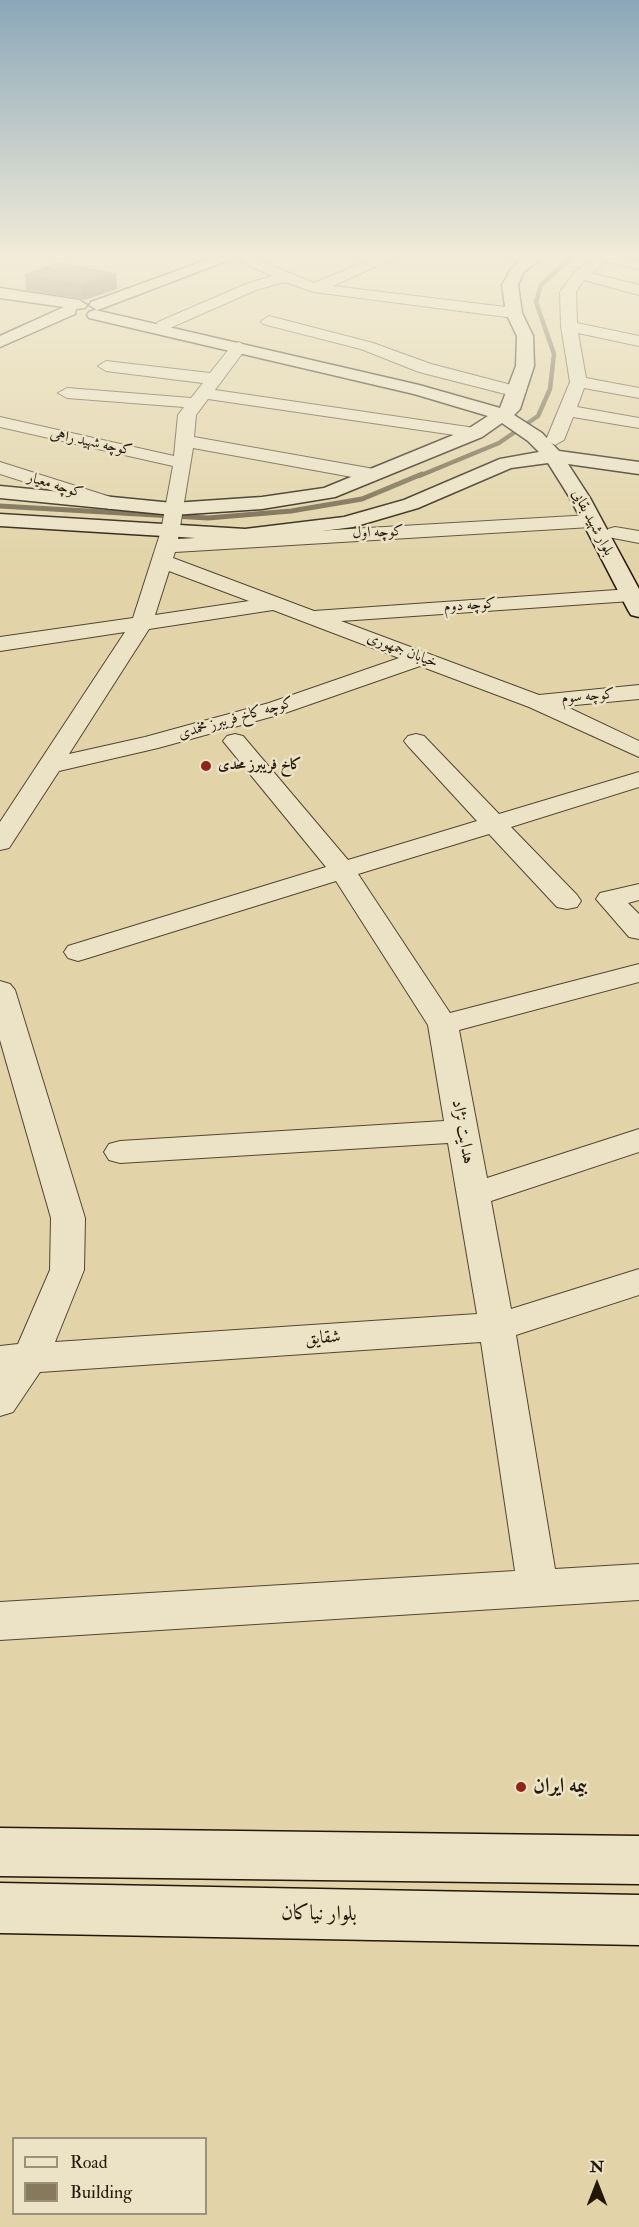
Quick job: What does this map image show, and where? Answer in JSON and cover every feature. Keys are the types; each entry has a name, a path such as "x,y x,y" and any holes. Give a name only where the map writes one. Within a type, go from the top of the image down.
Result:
{"main road":[{"path":"334,362 419,390 510,409 554,445 639,468"},
{"path":"0,492 110,503 169,531 262,503 328,493 476,433 510,409 525,362"},
{"path":"0,520 245,534 346,523 411,504 554,445 639,459"},
{"name":"بلوار شهید بقایی","path":"554,445 591,521 635,602"},
{"name":"بلوار شهید بقایی","path":"554,445 615,533 639,574"},
{"path":"0,1852 639,1860"},
{"name":"بلوار نیاکان","path":"0,1908 583,1921 639,1920"}],"street":[{"path":"0,842 47,766 142,623 169,531 183,463 188,415 230,362"},
{"path":"409,362 510,409"},
{"path":"554,445 578,382 574,362"},
{"path":"106,366 204,392 476,433"},
{"path":"578,382 639,393"},
{"path":"67,393 204,392"},
{"path":"566,411 639,423"},
{"name":"کوچه شهید راهی","path":"0,422 183,463"},
{"path":"185,441 374,475"},
{"name":"کوچه معیار","path":"0,468 110,503"},
{"name":"کوچه اول","path":"169,531 591,521"},
{"name":"خیابان جمهوری","path":"169,531 276,604 537,702 639,750"},
{"path":"615,533 639,537"},
{"name":"کوچه دوم","path":"309,616 635,602"},
{"path":"0,644 276,604"},
{"name":"کوچه کاخ فریبرز مخمدی","path":"47,766 149,743 277,708 420,658"},
{"name":"کوچه سوم","path":"537,702 639,693"},
{"name":"هدایت نژاد","path":"235,741 343,871 443,1025 497,1327 538,1588"},
{"path":"416,741 567,901"},
{"path":"78,952 639,779"},
{"path":"639,892 610,900 639,931"},
{"path":"443,1025 639,973"},
{"path":"0,990 12,1071 68,1218 67,1270 15,1359 0,1401"},
{"path":"120,1152 461,1131"},
{"path":"473,1195 639,1140"},
{"name":"شقایق","path":"15,1359 497,1327 639,1282"},
{"path":"0,1621 639,1582"}],"waterway":[{"path":"419,476 499,443 538,416 550,389 553,362"},
{"path":"0,506 208,518 291,511 362,499 422,474"}],"place":[{"name":"کاخ فریبرز محدی","path":"206,766"},
{"name":"بیمه ایران","path":"521,1787"}]}
